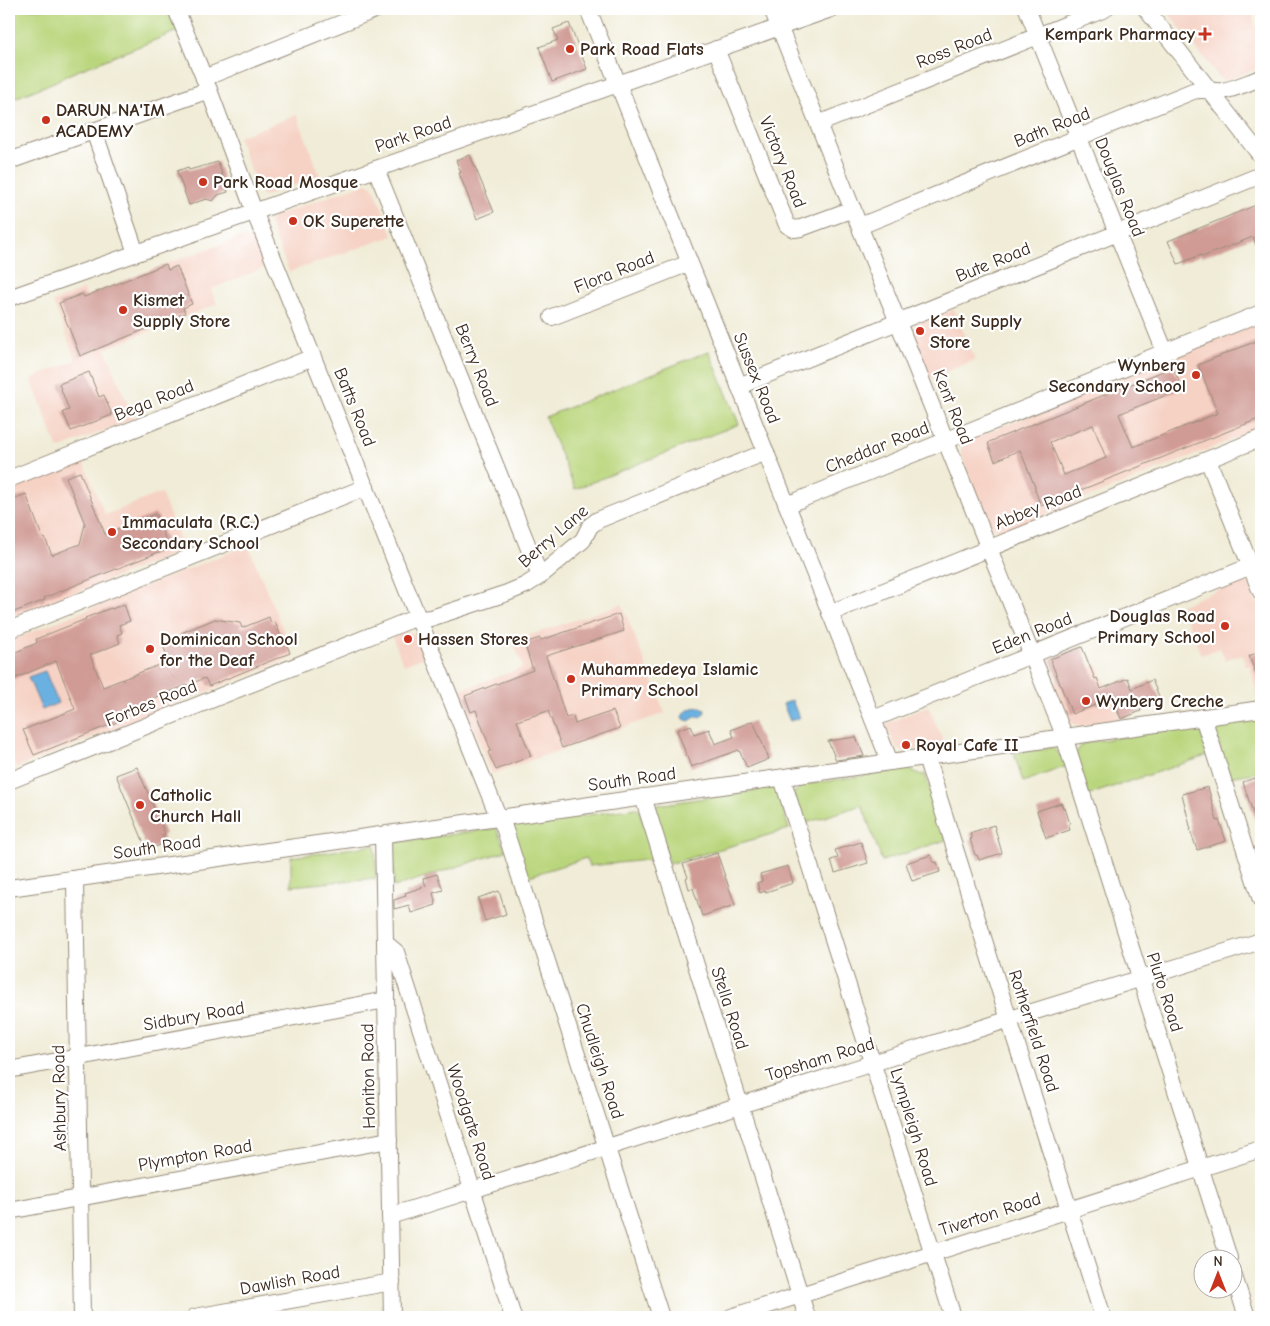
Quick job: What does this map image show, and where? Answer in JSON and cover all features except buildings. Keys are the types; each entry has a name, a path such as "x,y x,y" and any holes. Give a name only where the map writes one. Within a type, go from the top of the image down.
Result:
{"street":[{"name":"Batts Road","path":"176,9 254,211 500,818"},
{"path":"9,161 94,131 377,9"},
{"name":"Sussex Road","path":"588,9 890,762"},
{"name":"Kent Road","path":"772,9 1064,737"},
{"name":"Park Road","path":"9,298 831,9"},
{"name":"Douglas Road","path":"1027,9 1165,352"},
{"name":"Ross Road","path":"818,124 1105,9"},
{"path":"1146,9 1261,156"},
{"name":"Victory Road","path":"716,49 787,225 794,229 801,228 852,209"},
{"name":"Bath Road","path":"860,226 1193,91 1200,89 1225,90 1261,78"},
{"path":"94,131 136,253"},
{"name":"Berry Road","path":"376,169 540,576"},
{"name":"Bute Road","path":"739,386 1261,175"},
{"name":"Flora Road","path":"552,317 689,263"},
{"name":"Cheddar Road","path":"787,505 1261,313"},
{"name":"Bega Road","path":"9,480 313,357"},
{"name":"Abbey Road","path":"830,613 1261,438"},
{"name":"Berry Lane","path":"419,620 431,618 526,585 540,576 583,540 590,526 598,520 766,452"},
{"path":"1208,460 1256,564 1261,592"},
{"path":"9,630 366,487"},
{"name":"Eden Road","path":"872,719 1256,564"},
{"name":"Forbes Road","path":"9,781 410,620 419,620"},
{"name":"South Road","path":"9,888 1261,709"},
{"path":"1203,717 1261,900"},
{"name":"Pluto Road","path":"1064,737 1226,1248"},
{"name":"Rotherfield Road","path":"926,757 1103,1317"},
{"name":"Lympleigh Road","path":"782,778 953,1317"},
{"name":"Stella Road","path":"643,798 807,1317"},
{"name":"Chudleigh Road","path":"500,818 661,1317"},
{"name":"Honiton Road","path":"383,835 392,1317"},
{"name":"Ashbury Road","path":"75,879 82,1317"},
{"name":"Topsham Road","path":"390,1216 1261,941"},
{"name":"Woodgate Road","path":"385,943 396,952 513,1317"},
{"name":"Sidbury Road","path":"9,1070 386,1000"},
{"name":"Plympton Road","path":"9,1211 389,1140"},
{"name":"Tiverton Road","path":"731,1317 1261,1149"},
{"name":"Dawlish Road","path":"196,1317 392,1282"},
{"path":"1241,1298 1247,1317"}],"shaded area":[{"path":"1165,9 1250,9 1261,41 1261,68 1222,81"},
{"path":"297,115 320,176 265,196 259,192 238,137"},
{"path":"367,183 375,190 393,236 289,272 269,222 274,216"},
{"path":"242,237 256,241 266,267 211,289 217,304 105,349 134,419 58,449 31,379 76,360 53,302 84,289 87,296 166,264"},
{"path":"954,309 975,360 930,378 911,331 915,324"},
{"name":"Wynberg Secondary School","path":"1261,322 1261,428 1003,532 990,526 960,452 964,442"},
{"name":"Immaculata (R.C.) Secondary School","path":"83,460 105,515 161,493 184,550 9,619 9,490"},
{"name":"Dominican School for the Deaf","path":"248,545 294,657 16,768 9,749 9,641"},
{"name":"Douglas Road Primary School","path":"1240,581 1249,584 1256,603 1261,601 1261,700 1259,700 1250,666 1246,666 1242,654 1225,660 1220,648 1201,655 1181,605"},
{"name":"Muhammedeya Islamic Primary School","path":"622,604 665,713 492,774 459,690 523,668 513,641"},
{"path":"407,631 415,633 425,657 404,665 392,637"},
{"name":"Wynberg Creche","path":"1098,665 1120,720 1078,726 1067,721 1053,682"},
{"path":"928,706 946,747 904,752 897,749 886,724"}],"green space":[{"path":"9,9 169,9 178,31 15,98 9,80"},
{"path":"709,351 739,424 575,489 545,417"},
{"path":"1261,717 1261,772 1228,777 1214,727 1215,723"},
{"path":"1194,726 1200,730 1209,755 1088,795 1075,754 1082,745 1089,742"},
{"path":"1052,747 1061,756 1064,756 1067,766 1023,782 1014,753"},
{"path":"909,769 921,775 925,774 946,840 882,861 862,805 803,824 793,792 796,792 801,785"},
{"path":"771,788 777,790 789,829 669,864 654,809 657,805"},
{"path":"638,808 656,859 589,866 586,858 526,877 513,826"},
{"path":"496,828 506,851 394,887 393,843"},
{"path":"375,845 376,878 291,886 291,857"}],"water":[{"path":"45,671 58,703 42,710 28,677"},
{"path":"792,700 799,718 790,721 783,704"},
{"path":"699,707 705,710 704,714 689,721 684,719 683,716 688,710"}],"place":[{"name":"Kempark Pharmacy","path":"1205,34"},
{"name":"Park Road Flats","path":"570,49"},
{"name":"DARUN NA'IM ACADEMY","path":"46,120"},
{"name":"Park Road Mosque","path":"203,182"},
{"name":"OK Superette","path":"293,221"},
{"name":"Kismet Supply Store","path":"123,310"},
{"name":"Kent Supply Store","path":"920,331"},
{"name":"Wynberg Secondary School","path":"1196,375"},
{"name":"Immaculata (R.C.) Secondary School","path":"112,532"},
{"name":"Douglas Road Primary School","path":"1225,626"},
{"name":"Hassen Stores","path":"408,639"},
{"name":"Dominican School for the Deaf","path":"150,649"},
{"name":"Muhammedeya Islamic Primary School","path":"571,679"},
{"name":"Wynberg Creche","path":"1086,701"},
{"name":"Royal Cafe II","path":"906,745"},
{"name":"Catholic Church Hall","path":"140,805"}]}
